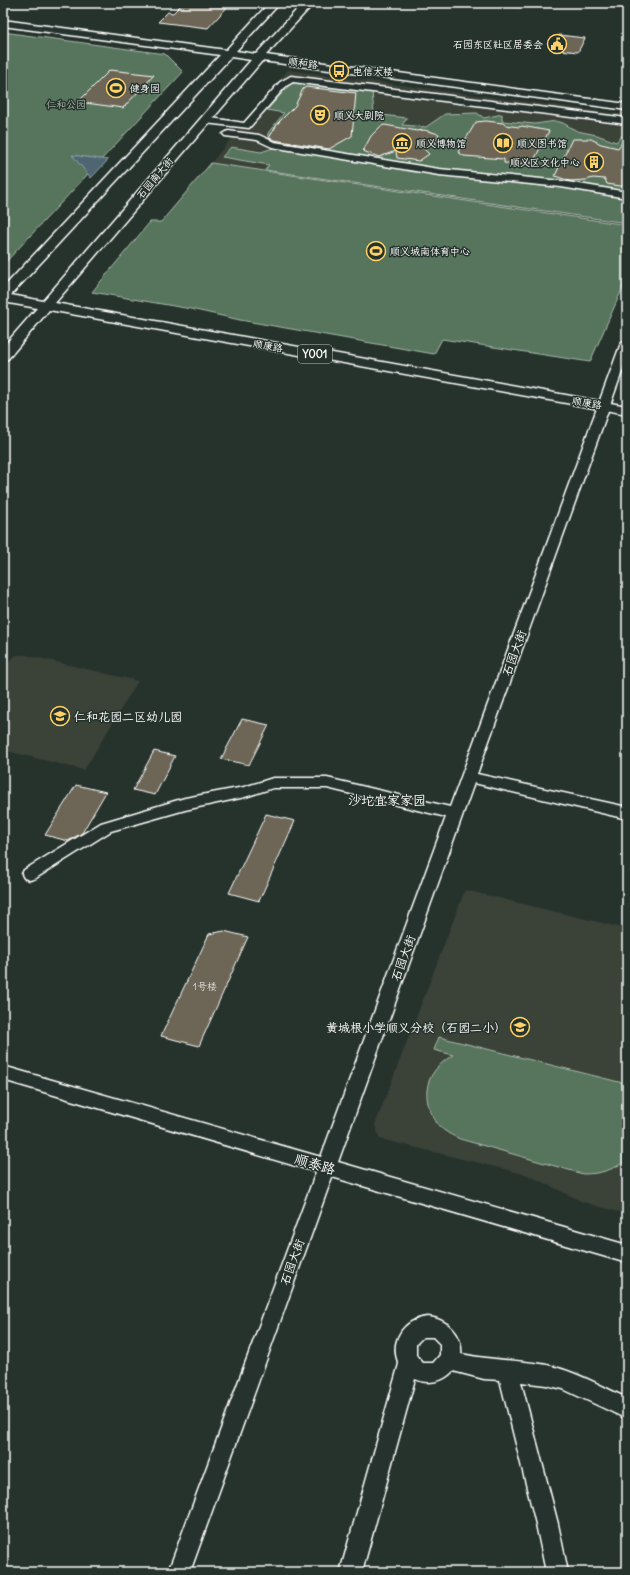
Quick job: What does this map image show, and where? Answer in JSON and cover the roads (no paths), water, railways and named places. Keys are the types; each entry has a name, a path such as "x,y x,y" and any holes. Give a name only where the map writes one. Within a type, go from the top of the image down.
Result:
{"main road":[{"path":"3,297 275,3"},
{"name":"石园南大街","path":"3,356 201,125 309,3"},
{"name":"顺和路","path":"3,19 627,107"},
{"name":"顺和路","path":"3,23 230,51"},
{"name":"顺和路","path":"261,56 627,103"},
{"name":"顺康路","path":"3,297 43,309 603,409 627,410"},
{"name":"顺康路","path":"3,307 43,309"},
{"name":"顺康路","path":"603,409 627,417"}],"street":[{"path":"509,3 528,3"},
{"path":"606,3 627,5"},
{"path":"239,135 283,84 291,79 627,121"},
{"path":"201,125 246,126"},
{"path":"201,125 215,132 259,138 272,144 387,164 439,172 561,184 627,195"},
{"name":"石园大街","path":"179,1572 627,343"},
{"path":"470,774 627,805"},
{"path":"470,774 627,813"},
{"path":"30,874 106,827 185,804 245,792 273,783 327,783 455,814"},
{"name":"顺泰路","path":"3,1073 627,1254"},
{"path":"431,1327 442,1331 449,1340 452,1351 450,1361 444,1368 436,1372 426,1373 417,1370 410,1364 405,1354 405,1343 410,1334 420,1328 431,1327"},
{"path":"450,1361 484,1369 546,1375 565,1380 627,1409"},
{"path":"351,1572 410,1364"},
{"path":"508,1371 547,1524 557,1572"}],"water":[{"path":"72,155 108,160 91,178"}],"place":[{"name":"石园东区社区居委会","path":"557,44"},
{"name":"电信大楼","path":"339,71"},
{"name":"健身园","path":"116,88"},
{"name":"顺义大剧院","path":"320,115"},
{"name":"顺义博物馆","path":"402,143"},
{"name":"顺义图书馆","path":"503,143"},
{"name":"顺义区文化中心","path":"594,162"},
{"name":"顺义城南体育中心","path":"376,251"},
{"name":"仁和花园二区幼儿园","path":"60,716"},
{"name":"黄城根小学顺义分校（石园二小）","path":"520,1027"}],"district":[{"name":"沙坨宜家家园","path":"387,800"}],"park label":[{"name":"仁和公园","path":"66,104"}]}
